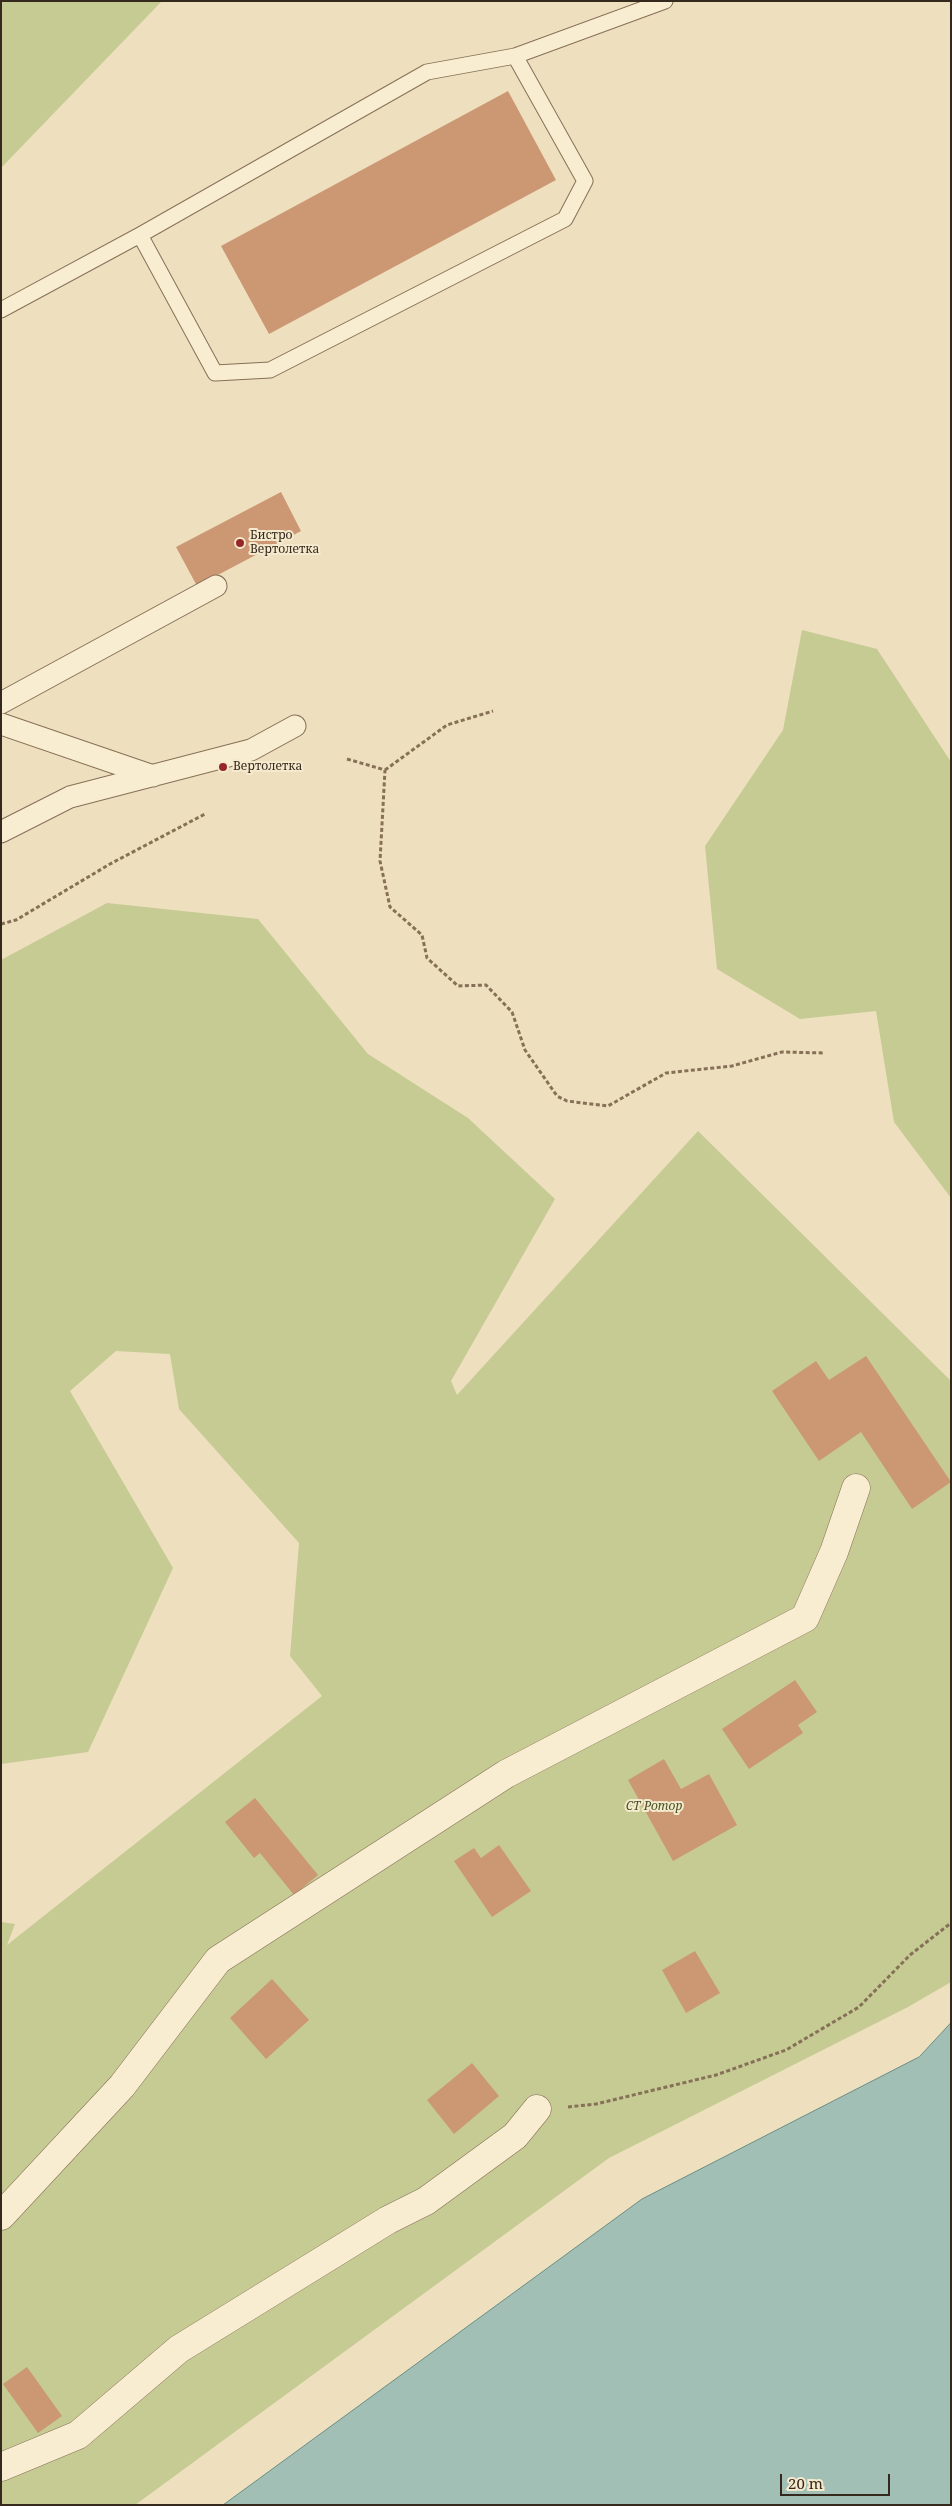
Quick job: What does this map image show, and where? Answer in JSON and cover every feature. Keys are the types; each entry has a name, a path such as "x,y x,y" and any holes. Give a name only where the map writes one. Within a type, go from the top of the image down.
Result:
{"street":[{"path":"1,704 216,586"},
{"path":"1,724 153,776"},
{"path":"1,832 70,797 251,750 295,726"},
{"path":"1,2216 122,2086 218,1960 506,1774 805,1618 834,1552 856,1488"},
{"path":"1,2467 78,2435 179,2349 388,2220 426,2201 515,2136 538,2109"}],"lane":[{"path":"1,310 140,235 427,72 514,56 665,1"},
{"path":"140,235 215,373 270,370 565,219 585,181 514,56"}],"path":[{"path":"385,770 447,725 493,711"},
{"path":"347,759 385,770"},
{"path":"385,770 380,861 390,907 422,935 427,958 458,986 486,985 512,1012 525,1050 557,1096 567,1101 608,1106 666,1073 732,1066 782,1052 824,1053"},
{"path":"1,924 16,920 110,864 206,814"},
{"path":"538,2109 596,2104 716,2074 786,2050 860,2007 910,1955 951,1923"}],"green space":[{"path":"1,1 162,1 1,168"},
{"path":"802,630 877,649 951,762 951,1198 894,1122 876,1011 800,1019 717,969 705,846 783,730"},
{"name":"СТ Ротор","path":"107,903 258,919 368,1054 468,1118 555,1199 451,1381 457,1395 698,1131 951,1381 951,1982 908,2007 609,2158 135,2505 1,2505 1,1922 15,1924 7,1945 322,1696 290,1656 299,1543 179,1409 170,1354 116,1351 70,1391 173,1568 88,1752 1,1764 1,960"}],"water":[{"path":"951,2023 951,2505 223,2505 642,2199 919,2057"}],"building":[{"path":"508,91 556,180 269,334 221,246"},
{"path":"281,492 301,531 197,586 176,547"},
{"path":"866,1356 951,1482 912,1509 861,1432 819,1461 772,1391 816,1361 829,1380"},
{"path":"795,1680 817,1712 798,1725 803,1733 749,1769 722,1729"},
{"path":"664,1759 681,1789 709,1774 737,1825 673,1861 628,1780"},
{"path":"255,1798 318,1875 294,1895 260,1853 254,1858 225,1822"},
{"path":"499,1845 531,1891 492,1917 454,1861 474,1848 481,1858"},
{"path":"695,1951 720,1993 686,2013 662,1970"},
{"path":"272,1979 309,2020 266,2059 230,2018"},
{"path":"472,2063 499,2096 454,2134 427,2100"},
{"path":"27,2367 62,2416 38,2433 3,2384"}],"place":[{"name":"Бистро Вертолетка","path":"240,543"},
{"name":"Вертолетка","path":"223,767"}]}
